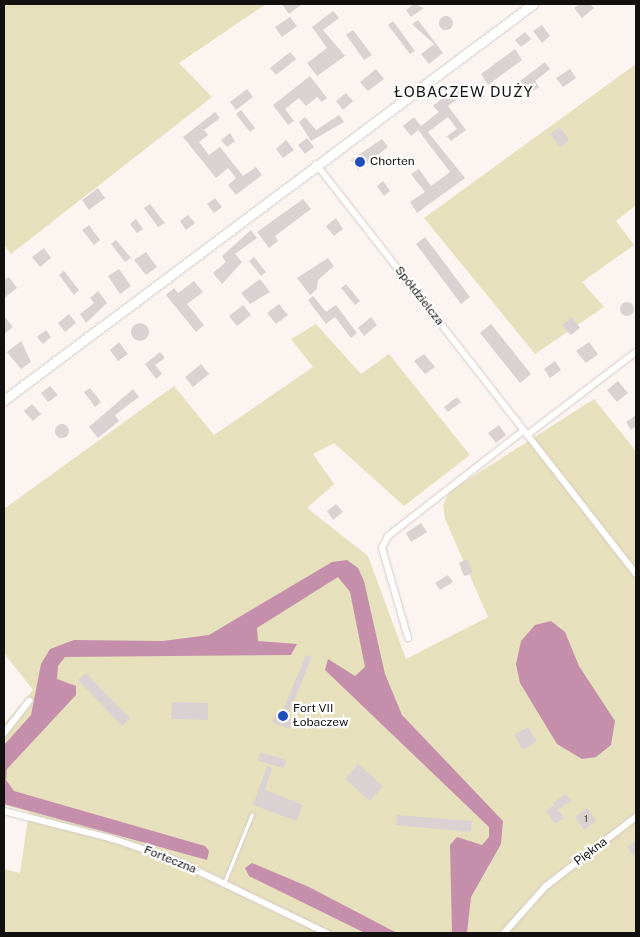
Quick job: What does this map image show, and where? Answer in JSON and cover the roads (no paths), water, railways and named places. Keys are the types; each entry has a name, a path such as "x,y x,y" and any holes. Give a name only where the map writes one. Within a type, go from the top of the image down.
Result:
{"main road":[{"path":"4,400 316,164 533,4"}],"street":[{"name":"Spółdzielcza","path":"316,164 636,574"},
{"path":"408,638 382,548 388,536 524,431 636,352"},
{"path":"4,733 29,701"},
{"name":"Forteczna","path":"4,811 113,839 224,883 327,933"},
{"name":"Piękna","path":"504,933 546,886 636,817"}],"lane":[{"path":"224,883 252,814"}],"place":[{"name":"Chorten","path":"360,162"},
{"name":"Fort VII Łobaczew","path":"283,716"}],"district":[{"name":"ŁOBACZEW DUŻY","path":"464,92"}]}
